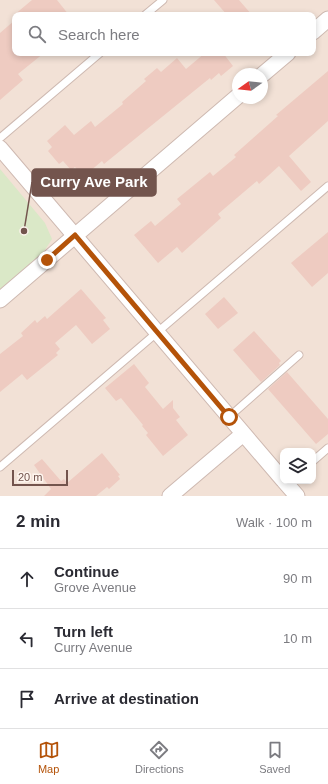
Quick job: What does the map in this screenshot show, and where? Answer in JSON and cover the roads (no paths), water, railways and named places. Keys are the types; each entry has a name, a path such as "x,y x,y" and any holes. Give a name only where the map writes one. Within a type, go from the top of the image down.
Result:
{"street":[{"path":"316,29 328,19"},
{"path":"268,70 284,56"},
{"path":"0,300 232,101"},
{"path":"0,148 280,475"},
{"path":"170,496 244,434"},
{"path":"287,484 297,496"}],"lane":[{"path":"149,12 163,0"},
{"path":"0,138 96,56"},
{"path":"0,467 328,186"},
{"path":"229,417 298,355"},
{"path":"316,458 328,448"}],"place":[{"name":"Curry Ave Park","path":"24,231"}]}
